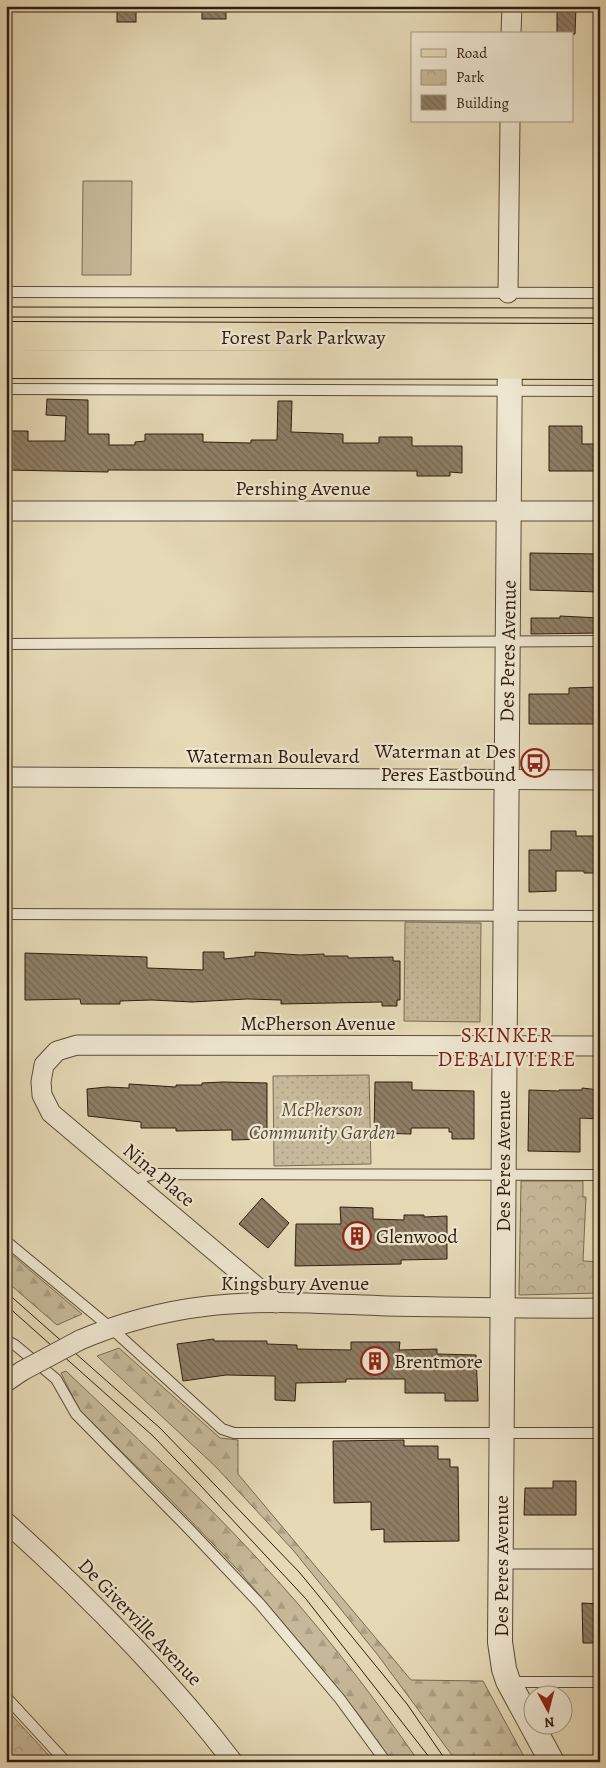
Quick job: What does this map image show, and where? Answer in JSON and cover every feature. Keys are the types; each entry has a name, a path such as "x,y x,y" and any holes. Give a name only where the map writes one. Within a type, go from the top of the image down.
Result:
{"main road":[{"name":"Forest Park Parkway","path":"6,336 600,338"},
{"name":"Forest Park Parkway","path":"6,364 510,378 600,365"}],"street":[{"path":"511,32 512,6"},
{"path":"508,292 510,122"},
{"name":"Des Peres Avenue","path":"510,338 500,1642 508,1682 552,1762"},
{"name":"Pershing Avenue","path":"6,511 600,511"},
{"name":"Waterman Boulevard","path":"6,777 600,780"},
{"name":"McPherson Avenue","path":"44,1065 57,1051 77,1045 600,1046"},
{"name":"Nina Place","path":"44,1065 41,1082 42,1096 51,1113 276,1303"},
{"name":"Kingsbury Avenue","path":"6,1382 22,1371 80,1340 111,1328 149,1317 208,1306 276,1303 502,1308 600,1308"},
{"name":"De Giverville Avenue","path":"6,1522 60,1571 148,1660 202,1721 233,1762"},
{"path":"500,1559 600,1558"}],"lane":[{"path":"6,292 600,293"},
{"path":"6,389 510,378 600,391"},
{"path":"6,644 600,641"},
{"path":"6,914 600,916"},
{"path":"135,1184 143,1177 154,1174 600,1175"},
{"path":"6,1241 111,1328 222,1429 234,1433 600,1433"},
{"path":"6,1340 15,1344 56,1379 76,1414 260,1604 340,1699 386,1762"},
{"path":"508,1682 600,1682"},
{"path":"6,1697 66,1762"}],"green space":[{"path":"83,181 132,181 131,275 82,275"},
{"path":"405,922 481,923 480,1022 404,1021"},
{"name":"McPherson Community Garden","path":"369,1075 371,1164 274,1166 273,1076"},
{"path":"521,1181 583,1181 583,1197 586,1197 583,1261 600,1262 600,1293 519,1295"},
{"path":"6,1250 82,1314 57,1325 6,1281"},
{"path":"119,1348 220,1438 238,1440 238,1474 411,1680 483,1681 527,1762 457,1762 377,1654 293,1550 215,1466 97,1356"},
{"path":"66,1371 186,1486 278,1581 341,1656 419,1762 391,1762 362,1719 239,1571 163,1492 80,1411 61,1373"},
{"path":"6,1709 55,1762 6,1762"}],"building":[{"path":"117,6 136,6 136,22 117,22"},
{"path":"202,6 226,6 226,19 202,19"},
{"path":"557,6 576,6 575,34 574,32 557,32"},
{"path":"47,399 88,400 88,434 109,434 109,445 135,445 135,442 145,441 145,434 203,434 203,442 251,443 251,440 277,440 278,401 292,401 291,432 343,434 343,443 379,443 379,437 412,437 412,446 462,446 462,473 450,472 450,476 417,476 417,471 108,470 108,472 6,470 6,431 28,431 28,441 65,441 66,416 46,415"},
{"path":"549,426 582,426 582,444 600,444 600,471 549,471"},
{"path":"530,553 600,554 600,592 530,590"},
{"path":"560,616 600,618 600,633 531,634 531,618 560,618"},
{"path":"600,687 600,724 529,724 529,694 569,694 569,688"},
{"path":"551,831 576,831 576,836 600,836 600,873 556,871 556,891 529,892 529,850 551,850"},
{"path":"203,952 224,952 224,959 255,956 255,952 300,955 324,954 324,956 348,956 348,958 393,957 393,961 400,961 400,1000 397,1000 397,1006 382,1006 382,1002 281,1004 281,1000 247,999 192,1002 120,1001 120,1004 81,1004 80,999 25,1000 25,953 147,957 147,968 203,970"},
{"path":"375,1082 412,1082 412,1090 474,1091 474,1139 452,1139 452,1132 449,1132 449,1128 411,1128 411,1134 374,1133"},
{"path":"202,1083 267,1083 267,1139 232,1140 232,1130 176,1131 176,1128 141,1128 141,1122 88,1116 87,1089 107,1087 129,1088 129,1084 176,1087 176,1085 202,1085"},
{"path":"582,1088 600,1090 600,1119 580,1118 580,1152 528,1151 529,1090 559,1091 582,1090"},
{"path":"262,1198 289,1223 268,1248 239,1224"},
{"path":"340,1207 373,1208 373,1219 404,1220 404,1215 424,1215 424,1217 447,1216 447,1259 401,1260 401,1264 295,1266 296,1224 341,1224"},
{"path":"214,1339 214,1341 267,1341 267,1344 297,1345 297,1349 351,1350 351,1342 400,1342 399,1350 437,1349 437,1354 476,1355 478,1401 445,1401 445,1393 405,1393 405,1379 346,1379 346,1382 296,1383 295,1401 275,1400 275,1376 226,1375 183,1381 177,1344"},
{"path":"404,1440 404,1446 438,1446 438,1459 450,1459 450,1467 458,1467 459,1541 384,1542 384,1529 371,1530 371,1502 334,1503 333,1441"},
{"path":"553,1481 576,1481 576,1515 524,1515 525,1488 553,1488"},
{"path":"582,1603 600,1604 600,1643 583,1643"}],"tram line":[{"path":"6,307 600,308"},
{"path":"6,317 600,318"},
{"path":"6,1292 160,1428 300,1573 407,1704 447,1762"},
{"path":"6,1305 153,1436 200,1485 306,1599 433,1762"}],"place":[{"name":"Waterman at Des Peres Eastbound","path":"535,763"},
{"name":"Glenwood","path":"357,1236"},
{"name":"Brentmore","path":"375,1361"}],"district":[{"name":"SKINKER DEBALIVIERE","path":"507,1047"}]}
